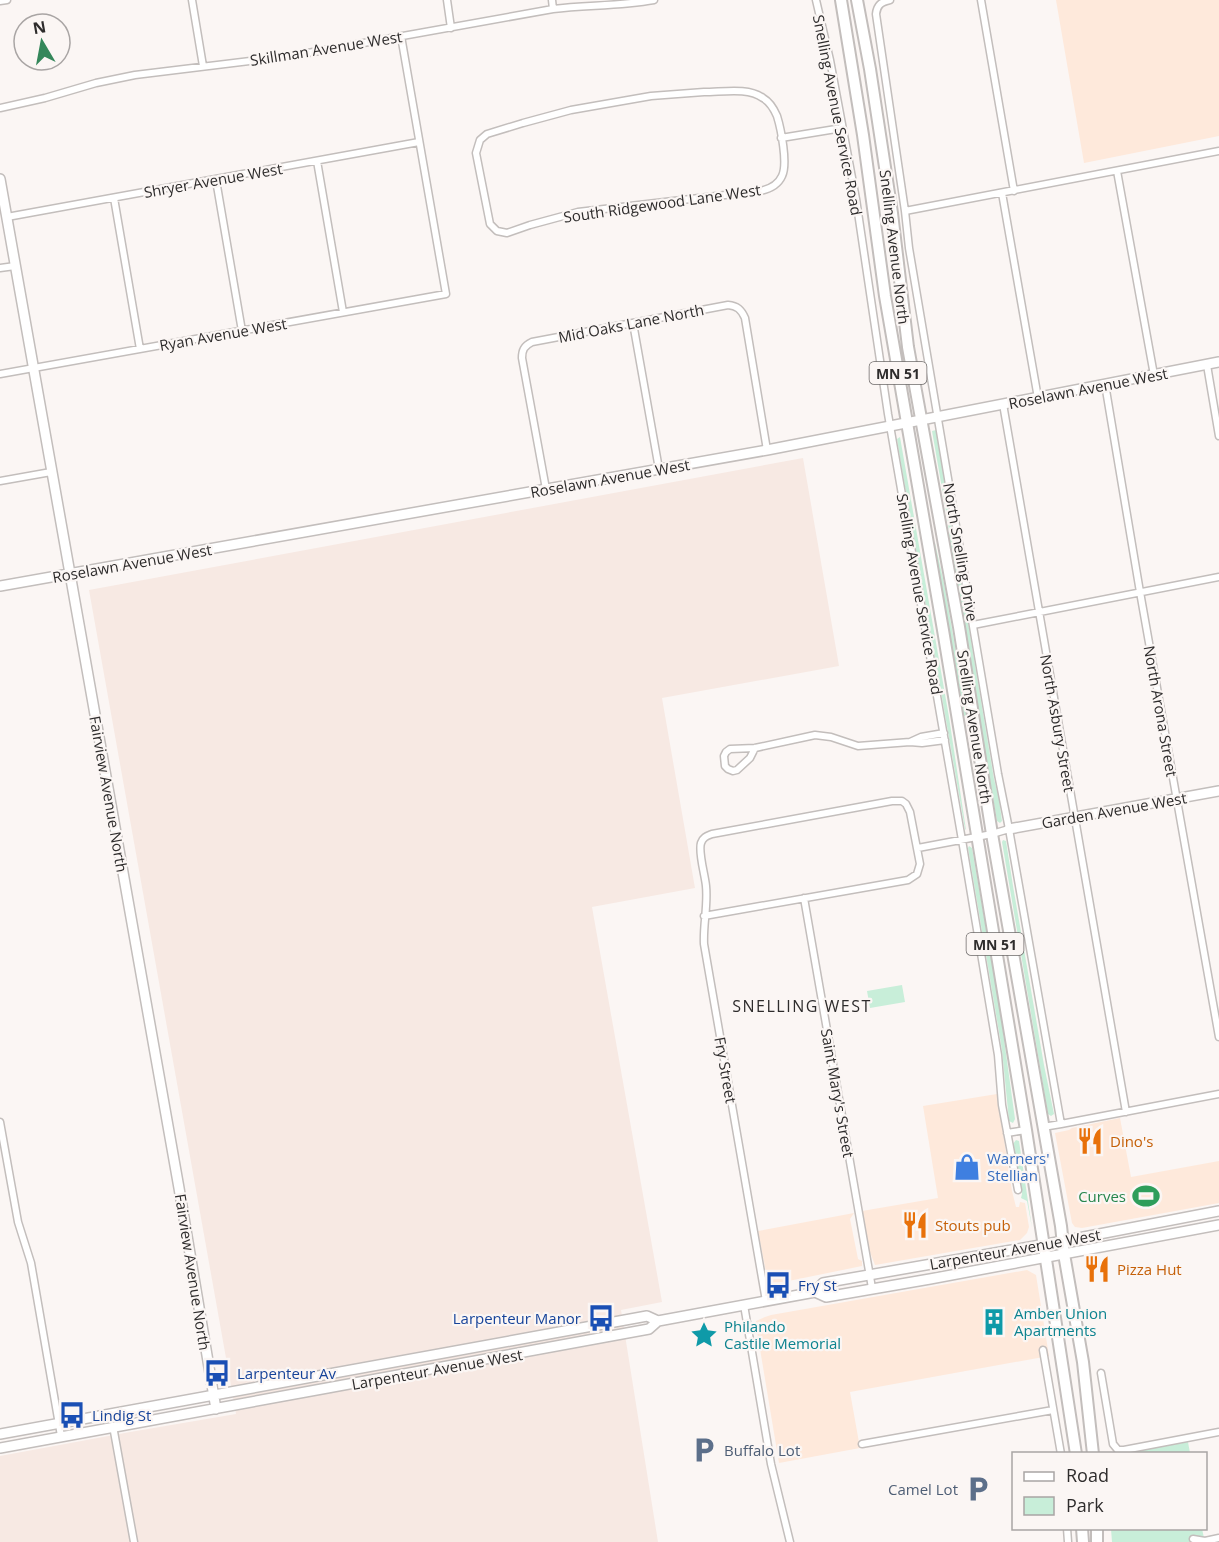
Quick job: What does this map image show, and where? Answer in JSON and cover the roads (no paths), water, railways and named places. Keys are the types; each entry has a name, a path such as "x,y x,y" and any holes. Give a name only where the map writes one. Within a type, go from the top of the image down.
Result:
{"main road":[{"name":"Snelling Avenue North","path":"841,0 863,135 885,296 1026,1130 1076,1452"},
{"name":"Snelling Avenue North","path":"857,0 892,213 908,347 959,627 992,834 1063,1241 1083,1362 1093,1452"},
{"path":"1021,1101 1033,1125 1043,1127"}],"street":[{"path":"0,1 7,0"},
{"path":"192,0 203,66"},
{"path":"447,0 451,28"},
{"path":"552,0 553,9"},
{"name":"Skillman Avenue West","path":"0,108 132,75 291,56 553,9 633,4 654,0"},
{"name":"Snelling Avenue Service Road","path":"816,0 830,60 856,199 890,426 998,1055 1001,1096 1017,1190"},
{"name":"North Snelling Drive","path":"890,0 878,6 876,14 919,315 1061,1124"},
{"path":"981,0 1014,190"},
{"path":"401,36 420,142"},
{"name":"South Ridgewood Lane West","path":"741,92 756,94 763,98 777,116 781,138 785,158 783,173 778,182 768,189 578,212 507,233 497,231 490,224 476,153 478,143 483,136 491,132 571,110 675,93 741,92"},
{"path":"781,138 842,128"},
{"name":"Shryer Avenue West","path":"7,218 420,142"},
{"name":"Ryan Avenue West","path":"0,375 446,294 420,142"},
{"path":"905,211 1219,151"},
{"path":"317,161 343,312"},
{"path":"1117,171 1154,375"},
{"name":"Fairview Avenue North","path":"0,179 181,1199 216,1409"},
{"path":"216,180 242,331"},
{"path":"1002,192 1038,398"},
{"path":"114,198 140,349"},
{"path":"0,268 15,266"},
{"name":"Mid Oaks Lane North","path":"546,489 522,358 527,344 728,305 733,305 741,311 744,318 767,450"},
{"path":"633,323 659,469"},
{"name":"Roselawn Avenue West","path":"0,586 767,450 1219,362"},
{"path":"1207,365 1219,436"},
{"name":"North Arona Street","path":"1105,384 1219,1037"},
{"name":"North Asbury Street","path":"1003,404 1126,1112"},
{"path":"0,481 51,472"},
{"path":"973,625 1219,577"},
{"path":"755,748 750,758 737,770 728,769 725,765 724,756 730,749 755,748 814,735 831,737 858,746 909,742 921,737 944,736"},
{"name":"Garden Avenue West","path":"1009,829 1219,791"},
{"name":"Fry Street","path":"766,1301 707,962 704,934 706,888 700,846 703,839 712,834 897,800 909,808 918,848"},
{"path":"704,916 908,880 913,878 919,869 918,848 1009,829"},
{"name":"Saint Mary's Street","path":"804,898 872,1288"},
{"path":"1043,1127 1219,1094"},
{"path":"0,1122 18,1221 31,1263 61,1436"},
{"path":"1007,1132 1026,1130"},
{"name":"Larpenteur Avenue West","path":"815,1292 823,1283 1219,1211"},
{"name":"Larpenteur Avenue West","path":"0,1448 649,1329 658,1321 815,1292 826,1296 1219,1225"},
{"path":"744,1305 771,1464 790,1542"},
{"name":"Larpenteur Avenue West","path":"0,1434 647,1316 658,1321"},
{"path":"1043,1350 1061,1452"},
{"path":"447,1353 449,1366"},
{"path":"1101,1373 1113,1444 1118,1450 1219,1432"},
{"path":"862,1444 1053,1410"},
{"path":"113,1426 134,1542"},
{"path":"1193,1539 1205,1541 1219,1538"}],"place":[{"name":"Dino's","path":"1090,1141"},
{"name":"Warners' Stellian","path":"967,1167"},
{"name":"Curves","path":"1146,1196"},
{"name":"Stouts pub","path":"915,1225"},
{"name":"Pizza Hut","path":"1097,1269"},
{"name":"Fry St","path":"778,1285"},
{"name":"Larpenteur Manor","path":"601,1318"},
{"name":"Amber Union Apartments","path":"994,1322"},
{"name":"Philando Castile Memorial","path":"704,1335"},
{"name":"Larpenteur Av","path":"217,1373"},
{"name":"Lindig St","path":"72,1415"},
{"name":"Buffalo Lot","path":"704,1450"},
{"name":"Camel Lot","path":"978,1489"}],"district":[{"name":"SNELLING WEST","path":"802,1006"}]}
